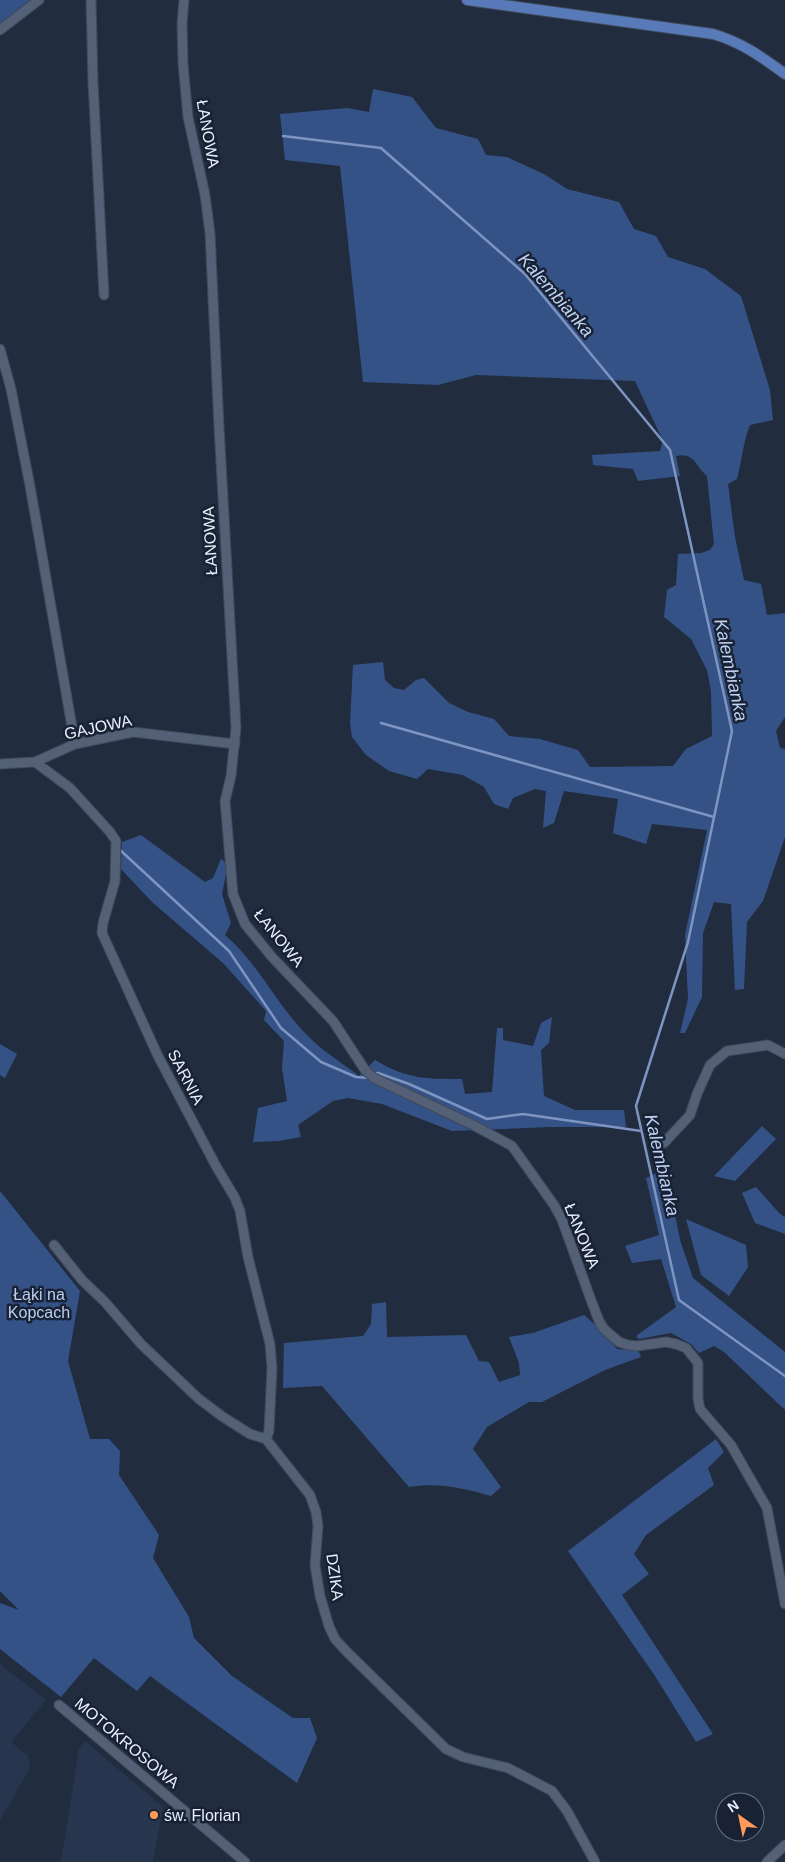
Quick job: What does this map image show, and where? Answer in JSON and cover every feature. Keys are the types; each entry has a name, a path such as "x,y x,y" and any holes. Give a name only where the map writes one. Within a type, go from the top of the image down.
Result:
{"main road":[{"path":"467,0 713,34 730,39 751,49 785,74"}],"street":[{"path":"0,30 39,0"},
{"path":"91,0 93,92 104,294"},
{"name":"ŁANOWA","path":"184,0 183,54 188,117 205,195 210,233 218,417 236,728 225,801 233,894 245,924 272,957 333,1021 365,1070 374,1078 473,1125 512,1146 554,1205 567,1233 599,1321 612,1337 619,1342 637,1346 666,1342 676,1344 686,1348 698,1363 698,1399 700,1409 731,1445 767,1508 785,1604"},
{"path":"0,349 11,389 30,486 75,744"},
{"name":"GAJOWA","path":"0,764 34,762 75,744 133,732 235,744"},
{"name":"SARNIA","path":"34,762 70,788 116,841 115,881 103,923 104,938 158,1056 235,1198 240,1212 248,1257 270,1344 272,1368 269,1431 266,1439"},
{"path":"664,1143 690,1115 710,1065 727,1051 768,1045 785,1054"},
{"path":"54,1245 82,1280 105,1302 141,1344 199,1399 223,1418 250,1434 266,1439"},
{"name":"DZIKA","path":"266,1439 310,1495 316,1512 318,1526 315,1566 320,1596 329,1626 336,1639 370,1676 446,1749 463,1757 508,1768 552,1791 567,1811 595,1862"},
{"name":"MOTOKROSOWA","path":"59,1705 245,1862"},
{"path":"767,1862 785,1845"}],"shaded area":[{"path":"0,1664 46,1700 11,1742 28,1756 30,1768 0,1820"},
{"path":"85,1741 163,1807 153,1862 61,1862 79,1748"}],"green space":[{"path":"0,0 31,0 0,26"},
{"path":"373,89 412,97 436,128 478,139 486,155 507,157 544,174 567,189 619,202 634,229 656,236 668,257 705,269 741,296 770,390 773,420 750,425 737,479 728,484 735,537 744,580 761,584 767,615 785,613 785,717 776,731 780,748 785,749 785,837 763,901 747,922 744,989 735,990 731,904 714,902 703,933 702,997 685,1033 680,1033 688,999 685,935 707,830 652,824 646,844 613,833 618,799 564,791 554,823 543,828 546,791 535,789 513,798 508,809 494,804 484,787 463,775 428,769 417,779 389,771 366,755 352,737 350,723 353,665 383,662 385,680 394,688 404,690 416,680 424,678 449,703 468,712 494,719 509,736 540,739 578,750 590,767 673,766 686,749 712,736 711,691 707,670 691,639 664,617 667,590 676,585 678,554 701,553 710,550 714,544 707,476 691,458 682,455 676,456 680,476 638,481 633,469 593,465 592,455 660,451 663,441 635,381 476,375 438,385 363,382 340,166 285,160 280,114 347,108 369,112"},
{"path":"141,835 205,882 213,878 221,859 228,864 222,894 231,923 225,935 249,960 299,1027 322,1049 359,1076 375,1060 397,1071 417,1077 462,1079 465,1094 492,1092 497,1028 503,1028 503,1040 533,1046 541,1023 552,1017 549,1043 541,1050 544,1096 575,1110 624,1110 626,1127 550,1127 452,1131 382,1104 348,1098 333,1101 298,1125 301,1137 279,1141 253,1142 258,1108 287,1101 282,1068 284,1041 264,1020 266,1011 223,963 152,902 121,869 122,842"},
{"path":"0,1044 17,1054 5,1078 0,1075"},
{"path":"762,1126 776,1139 735,1181 714,1176"},
{"path":"666,1169 680,1240 693,1278 785,1352 785,1410 724,1352 714,1346 699,1353 691,1344 671,1333 639,1339 636,1336 676,1307 661,1259 632,1263 625,1246 659,1235 646,1178"},
{"path":"756,1187 780,1214 785,1217 785,1234 755,1223 742,1193"},
{"name":"Łąki na Kopcach","path":"0,1191 80,1291 68,1361 90,1439 109,1439 120,1451 119,1475 159,1535 153,1558 189,1617 194,1638 232,1676 293,1718 310,1718 317,1738 297,1783 150,1676 137,1691 94,1658 61,1697 0,1649 0,1603 19,1610 0,1591"},
{"path":"686,1219 746,1245 748,1267 729,1296 701,1275"},
{"path":"386,1302 387,1337 466,1335 479,1361 489,1362 499,1382 520,1375 519,1363 509,1337 533,1333 584,1315 602,1331 617,1349 638,1350 641,1357 605,1370 542,1402 529,1402 487,1427 473,1449 501,1487 491,1496 450,1487 430,1485 409,1487 322,1386 283,1388 284,1343 363,1336 371,1324 372,1304"},
{"path":"716,1439 724,1452 708,1468 714,1485 646,1535 634,1554 649,1574 622,1595 713,1734 696,1742 655,1676 568,1551"}],"waterway":[{"name":"Kalembianka","path":"283,136 381,148 525,274 670,450 732,731 688,942 636,1106 679,1300 785,1376"},
{"path":"381,723 714,817"},
{"path":"119,849 229,951 281,1028 321,1062 356,1077 369,1078"},
{"path":"374,1074 378,1073 409,1084 487,1119 523,1114 641,1131"}],"place":[{"name":"św. Florian","path":"154,1815"}]}
